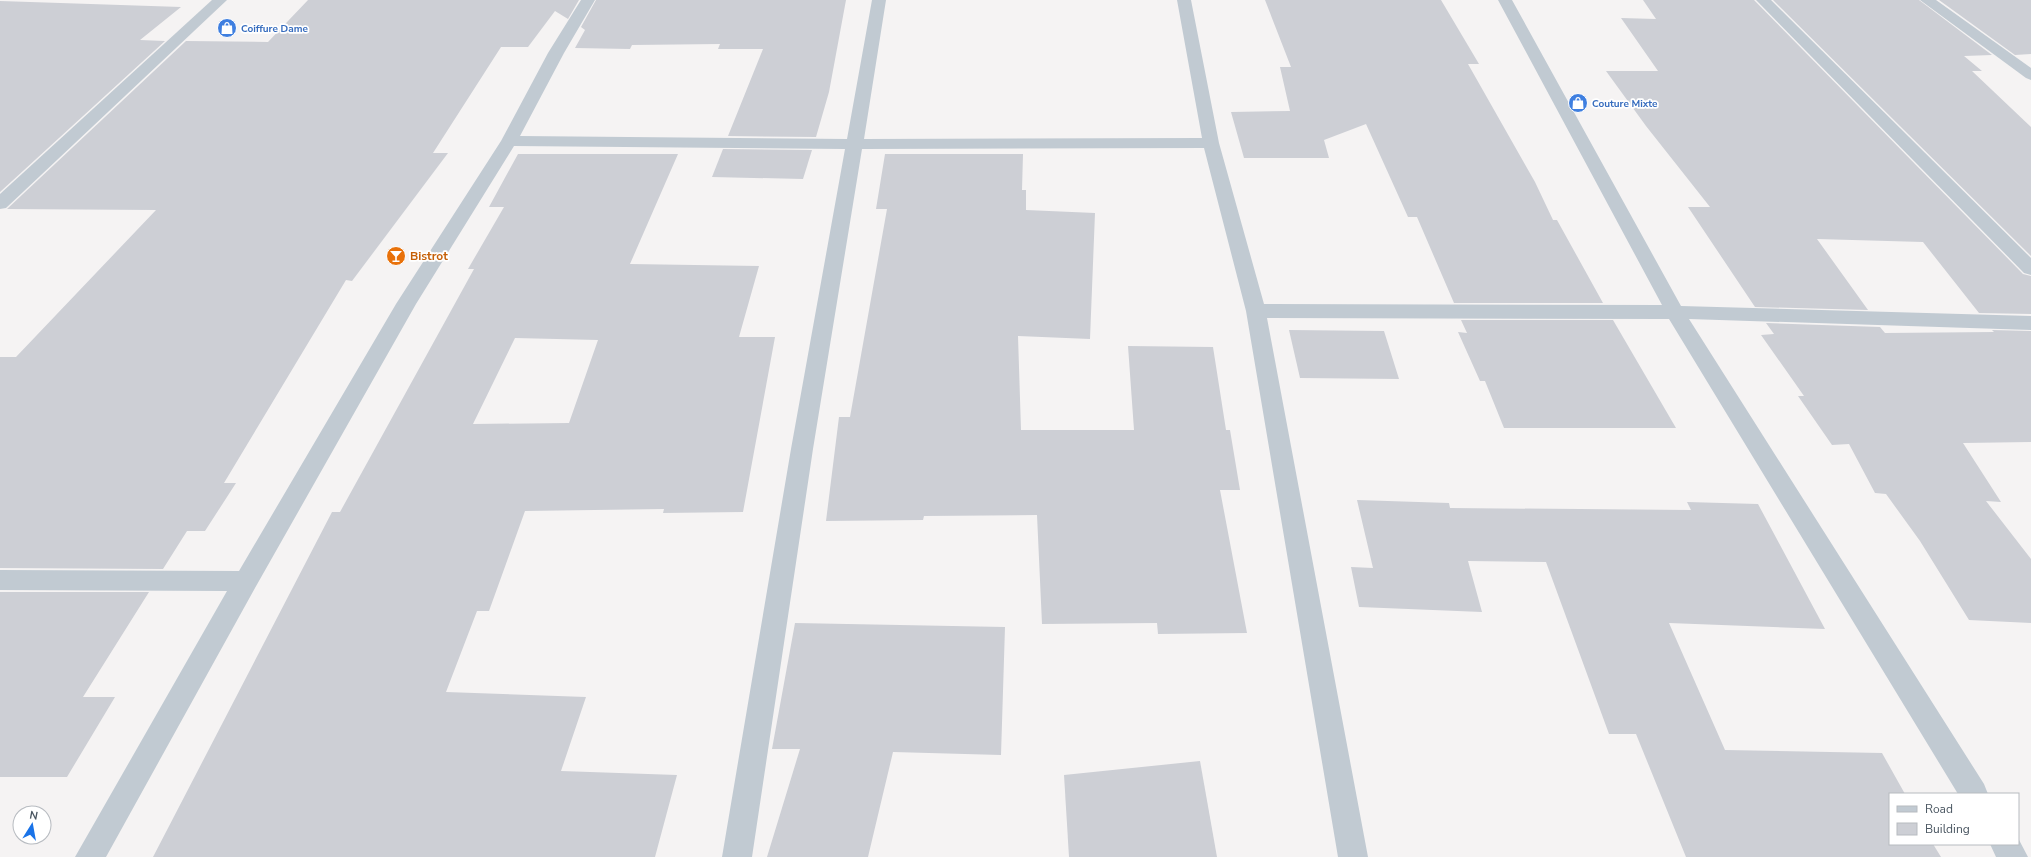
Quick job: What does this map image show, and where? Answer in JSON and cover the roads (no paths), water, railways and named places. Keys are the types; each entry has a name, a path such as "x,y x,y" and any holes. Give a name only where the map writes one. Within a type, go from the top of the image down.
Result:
{"street":[{"path":"0,204 220,0"},
{"path":"90,857 246,581 406,304 509,141 556,53 588,0"},
{"path":"737,857 800,457 879,0"},
{"path":"1184,0 1211,142 1256,312 1353,857"},
{"path":"1505,0 1675,312 1973,793"},
{"path":"1763,0 2031,268"},
{"path":"1926,0 2031,75"},
{"path":"509,141 854,144 1211,142"},
{"path":"1256,312 1675,312 2031,323"},
{"path":"0,580 246,581"},
{"path":"2006,845 2013,857"}],"place":[{"name":"Coiffure Dame","path":"227,28"},
{"name":"Couture Mixte","path":"1578,103"},
{"name":"Bistrot","path":"396,256"}]}
